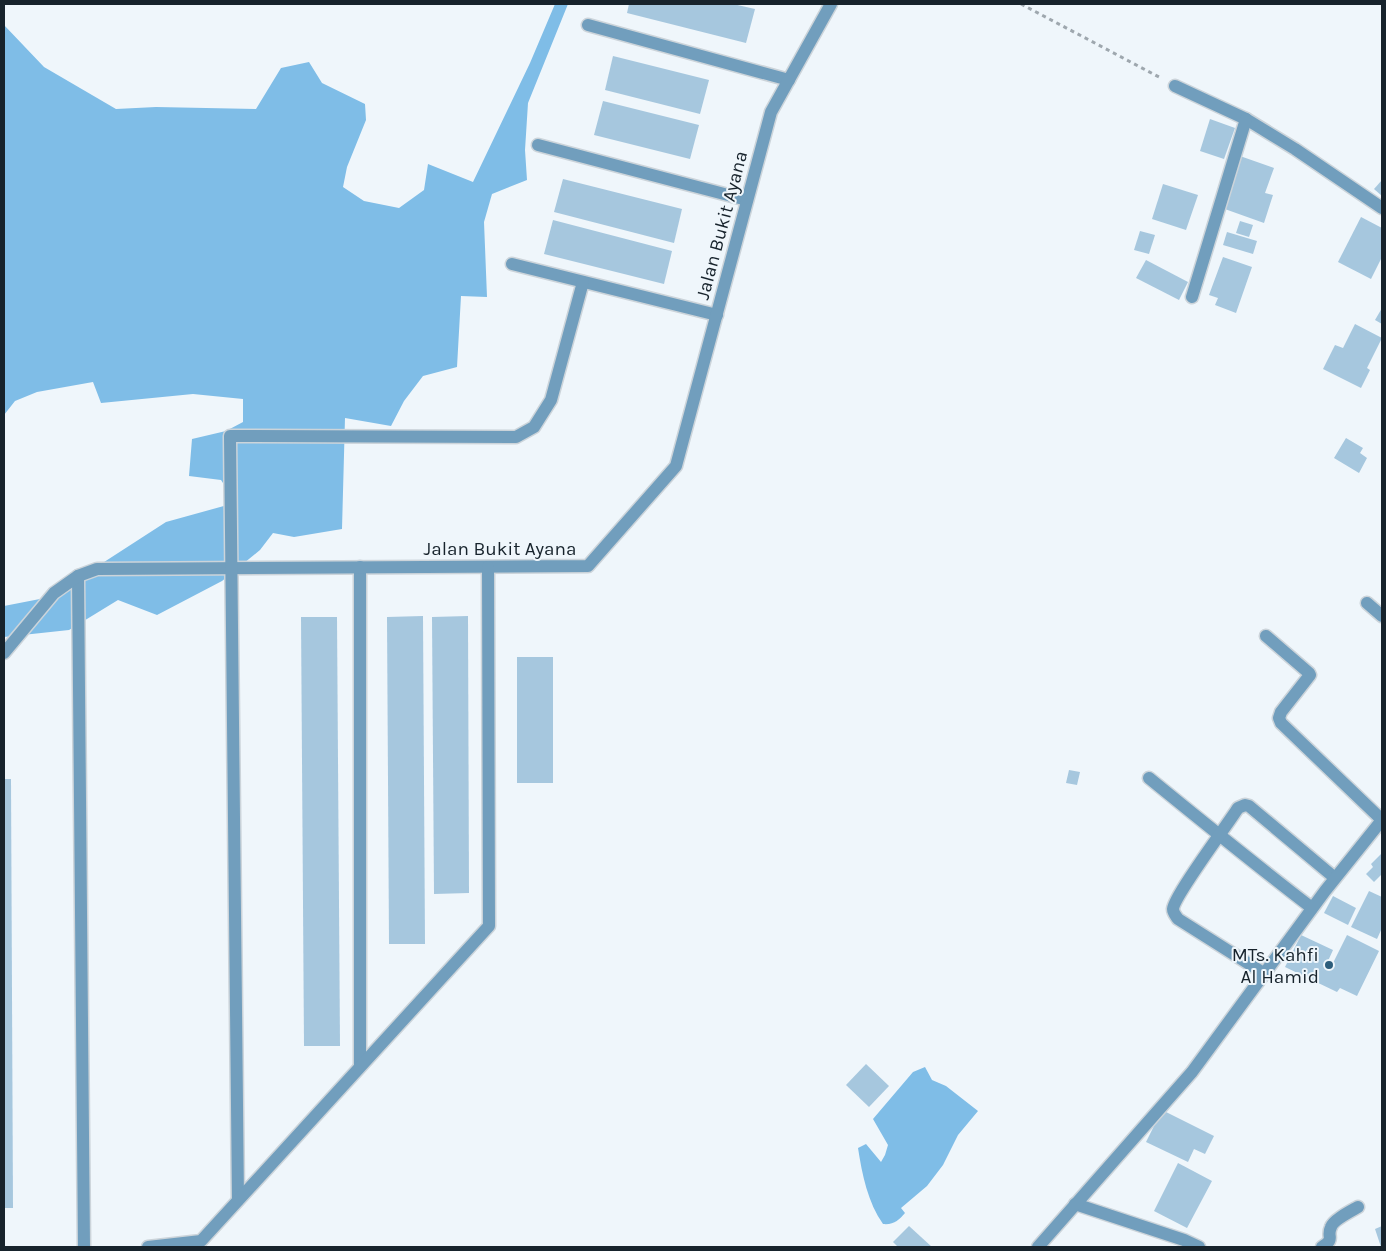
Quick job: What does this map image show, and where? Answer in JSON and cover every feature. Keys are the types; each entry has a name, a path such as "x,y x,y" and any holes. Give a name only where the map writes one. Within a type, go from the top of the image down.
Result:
{"street":[{"name":"Jalan Bukit Ayana","path":"4,653 54,593 78,576 97,569 588,566 676,466 771,112 831,4"},
{"path":"588,25 789,80"},
{"path":"1175,86 1246,120 1295,149 1382,208"},
{"path":"1192,297 1246,120"},
{"path":"538,145 747,200"},
{"path":"512,264 717,315"},
{"path":"238,1200 230,436 516,437 534,427 550,400 583,282"},
{"path":"360,567 360,1066"},
{"path":"148,1247 201,1241 489,926 488,567"},
{"path":"78,576 84,1247"},
{"path":"1367,603 1382,616"},
{"path":"1038,1247 1192,1072 1312,908 1382,820 1281,723 1279,718 1281,712 1310,675 1309,672 1266,636"},
{"path":"1149,778 1221,835 1236,850 1312,908"},
{"path":"1265,974 1178,919 1174,914 1173,908 1182,891 1238,808 1245,805 1335,878"},
{"path":"1076,1204 1200,1247"},
{"path":"1322,1247 1331,1238 1330,1227 1333,1222 1358,1207"}],"path":[{"path":"1021,4 1175,86"}],"shaded area":[{"path":"555,4 568,4 528,103 525,150 527,180 492,194 484,222 487,297 461,296 457,367 423,376 404,401 391,426 345,418 342,529 294,537 273,533 260,550 222,581 157,615 118,600 69,630 4,637 4,606 45,598 67,586 166,522 231,504 227,489 221,480 189,476 192,439 226,431 243,422 243,399 193,394 101,403 93,382 37,392 15,401 4,415 4,25 44,67 116,109 156,107 256,109 281,68 309,62 322,83 365,104 366,120 347,167 343,187 364,201 399,208 424,190 428,164 473,182 530,63"},
{"path":"925,1067 932,1080 946,1086 978,1111 958,1135 943,1165 927,1186 901,1208 905,1213 901,1218 890,1224 883,1224 870,1198 858,1148 866,1144 881,1162 888,1145 873,1119 913,1072"}],"building":[{"path":"629,4 733,4 755,9 746,43 627,13"},
{"path":"613,56 709,80 700,114 605,90"},
{"path":"603,101 699,125 690,159 594,135"},
{"path":"1210,119 1235,128 1224,159 1200,151"},
{"path":"1240,156 1274,168 1265,193 1273,195 1264,223 1222,208"},
{"path":"563,179 682,209 674,243 554,212"},
{"path":"1382,180 1382,196 1374,189"},
{"path":"1163,184 1198,195 1186,230 1152,219"},
{"path":"1361,217 1382,228 1382,257 1371,279 1338,262"},
{"path":"553,220 672,251 664,284 544,254"},
{"path":"1240,221 1253,225 1249,237 1236,233"},
{"path":"1140,231 1155,235 1149,254 1134,250"},
{"path":"1227,232 1257,241 1253,254 1223,245"},
{"path":"1223,257 1252,267 1236,313 1215,305 1218,298 1209,295"},
{"path":"1146,260 1188,282 1179,300 1136,278"},
{"path":"1382,308 1382,324 1375,320"},
{"path":"1355,324 1382,338 1367,368 1370,370 1361,388 1323,369 1335,345 1343,348"},
{"path":"1346,438 1363,448 1360,453 1367,458 1359,473 1334,458"},
{"path":"423,616 425,944 389,944 387,617"},
{"path":"468,616 469,893 434,894 432,617"},
{"path":"301,617 337,617 340,1046 304,1046"},
{"path":"517,657 553,657 553,783 517,783"},
{"path":"1069,770 1080,772 1077,785 1066,783"},
{"path":"4,779 11,779 13,1208 4,1208"},
{"path":"1382,853 1382,874 1374,882 1366,874 1373,867 1371,864"},
{"path":"1369,891 1382,897 1382,928 1377,939 1351,927"},
{"path":"1333,896 1356,908 1348,925 1324,913"},
{"name":"MTs. Kahfi Al Hamid","path":"1301,935 1333,950 1328,961 1333,963 1347,935 1379,951 1357,996 1340,988 1337,992 1285,967"},
{"path":"866,1064 889,1086 869,1107 846,1085"},
{"path":"1162,1110 1214,1136 1205,1154 1194,1149 1188,1162 1146,1142"},
{"path":"1178,1163 1212,1181 1187,1228 1154,1211"},
{"path":"909,1226 932,1247 898,1247 893,1242"},
{"path":"1382,1226 1382,1247 1381,1247 1375,1229"}],"place":[{"name":"MTs. Kahfi Al Hamid","path":"1329,965"}]}
